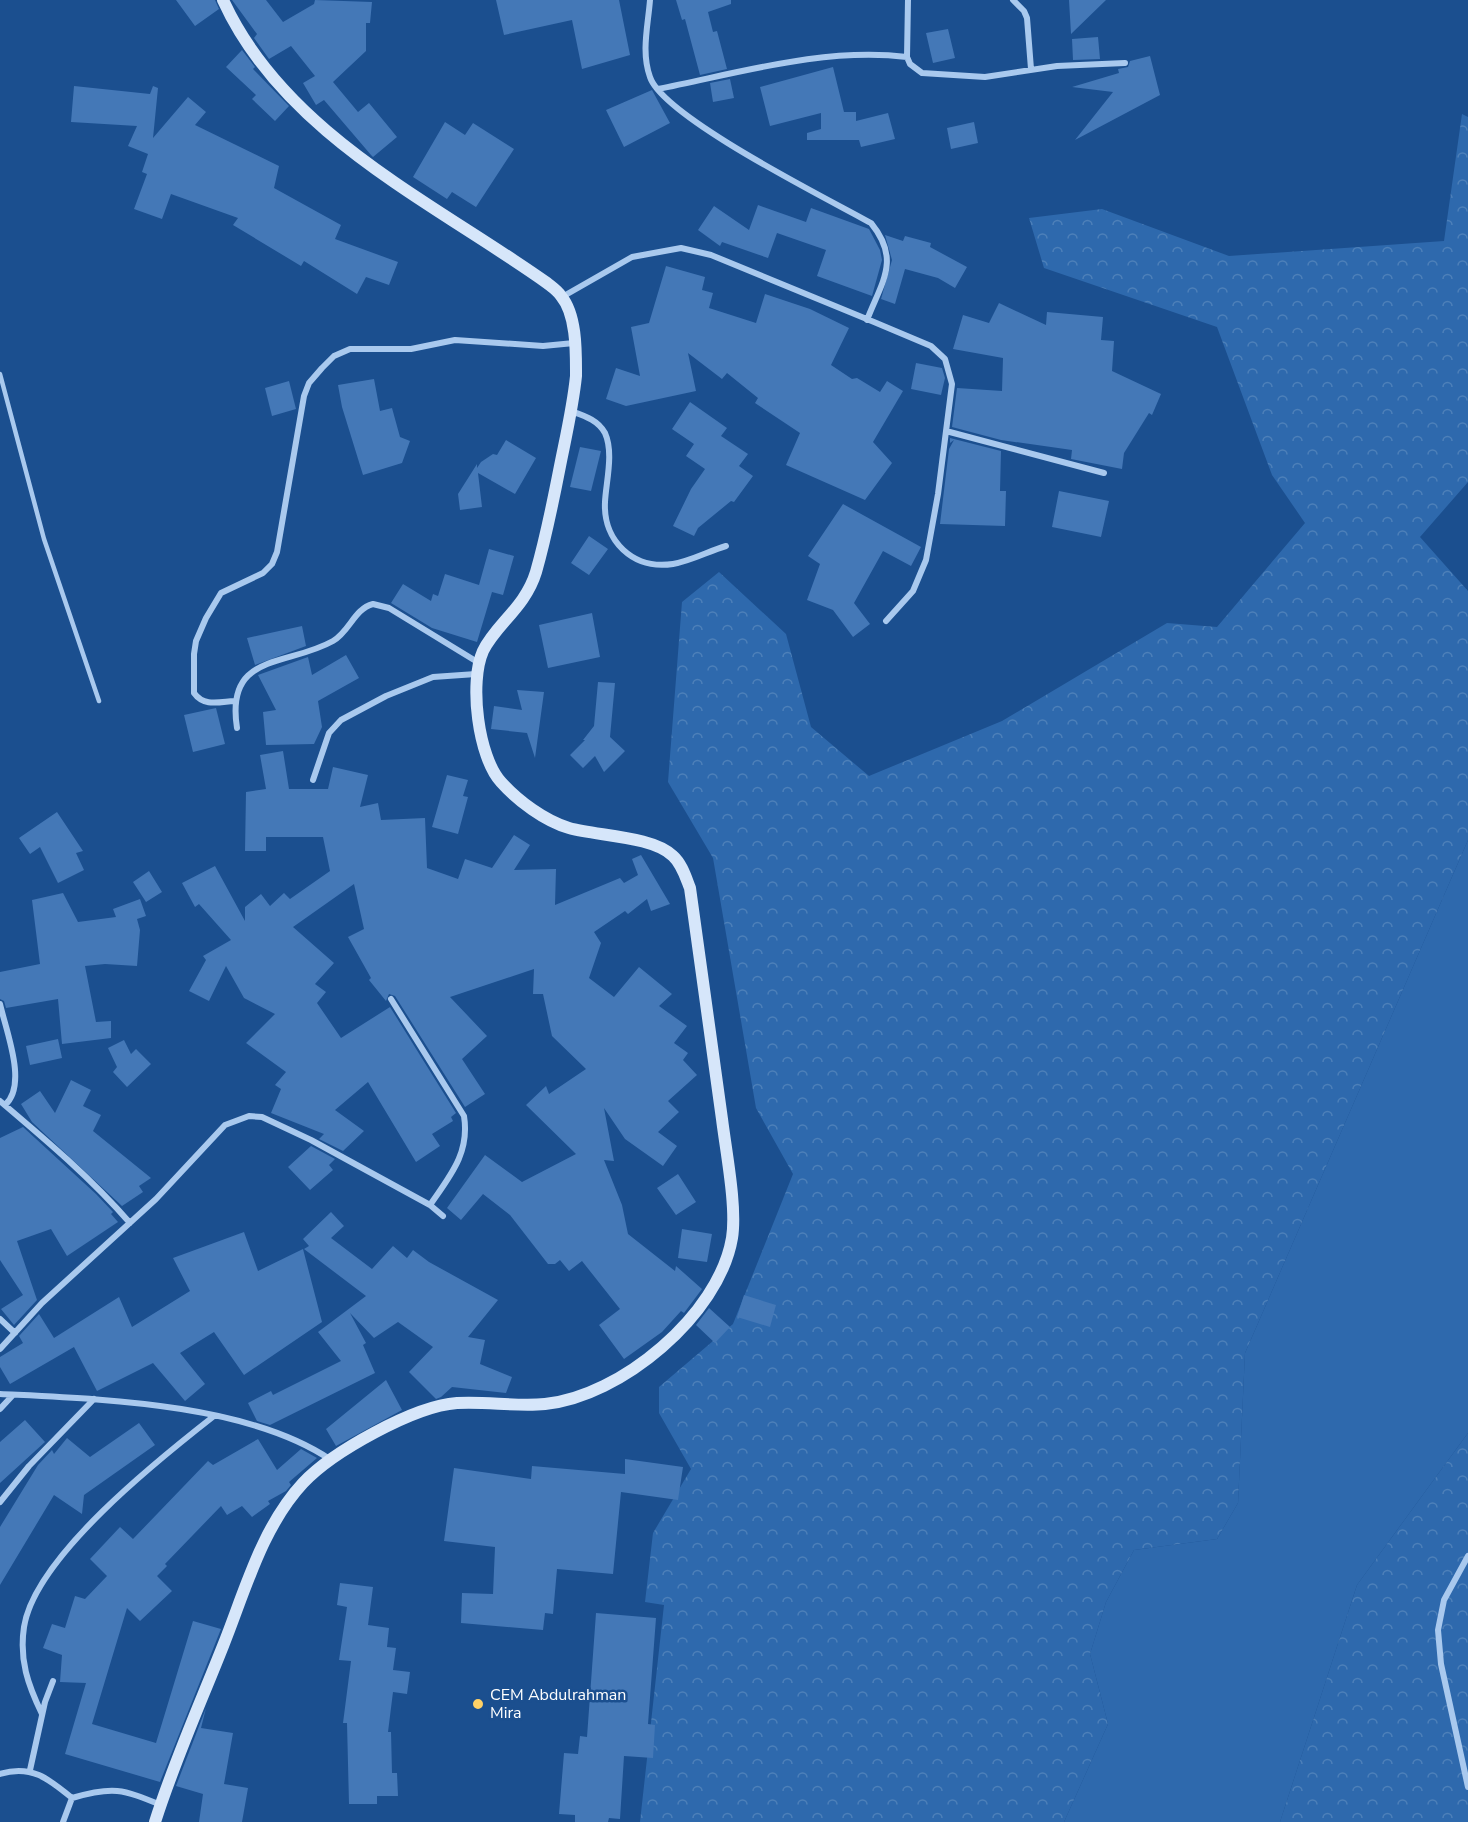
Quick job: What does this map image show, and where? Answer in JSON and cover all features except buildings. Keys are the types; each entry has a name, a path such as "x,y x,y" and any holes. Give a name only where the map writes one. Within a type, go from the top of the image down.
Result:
{"main road":[{"path":"155,1822 268,1534 304,1482 332,1460 388,1426 420,1411 454,1403 547,1404 582,1398 609,1386 676,1335 713,1284 732,1237 724,1138 690,888 682,870 674,856 657,846 568,828 547,819 500,781 486,755 478,716 478,668 483,651 520,606 535,576 548,527 576,376 572,325 562,297 512,258 343,146 295,100 260,61 231,17 223,0"}],"street":[{"path":"650,0 645,54 651,80 684,116 871,223 885,240 886,270 867,320"},
{"path":"908,0 907,57 915,69 929,74 985,77 1031,69 1125,63"},
{"path":"1013,0 1027,18 1031,69"},
{"path":"658,89 810,58 874,53 907,57"},
{"path":"562,297 632,257 681,248 711,255 931,346 945,359 952,384 926,560 913,591 886,621"},
{"path":"234,701 209,704 203,702 194,693 196,640 221,593 263,573 275,558 304,396 309,383 322,368 334,356 350,349 390,351 456,340 543,346 574,343"},
{"path":"571,411 593,420 606,435 608,454 605,520 608,533 617,545 635,558 654,564 674,564 726,546"},
{"path":"946,431 1104,473"},
{"path":"237,728 234,701 237,691 252,673 333,641 341,636 359,611 374,604 389,608 478,668"},
{"path":"313,780 329,733 341,720 386,696 433,677 478,668"},
{"path":"391,999 464,1116 466,1136 462,1158 430,1205"},
{"path":"0,1004 17,1080 14,1094 2,1103 104,1193 130,1224"},
{"path":"0,1349 42,1303 130,1224 225,1125 249,1116 262,1117 311,1140 430,1205 443,1216"},
{"path":"0,1319 15,1333"},
{"path":"0,1394 144,1404 214,1416 291,1436 332,1460"},
{"path":"0,1409 13,1395"},
{"path":"0,1502 29,1466 94,1399"},
{"path":"42,1714 28,1686 22,1656 25,1625 35,1595 65,1553 113,1500 214,1416"},
{"path":"1468,1556 1444,1600 1438,1630 1440,1664 1468,1787"},
{"path":"30,1770 42,1714 53,1681"},
{"path":"0,1774 12,1770 30,1770 53,1783 72,1798"},
{"path":"72,1798 101,1790 126,1791 161,1805"},
{"path":"63,1822 72,1798"}],"lane":[{"path":"0,374 44,539 99,701"}],"green space":[{"path":"1462,114 1468,117 1468,482 1420,537 1468,591 1468,840 1245,1353 1238,1503 1217,1539 1134,1550 1106,1602 1090,1654 1108,1724 1064,1822 640,1822 664,1605 645,1602 653,1533 691,1469 659,1413 659,1387 733,1324 793,1174 756,1108 713,858 668,782 682,602 719,572 786,634 811,727 869,776 1002,721 1167,623 1217,627 1305,523 1272,475 1217,327 1044,268 1029,218 1102,209 1229,256 1444,241"},
{"path":"1468,840 1468,1433 1357,1585 1280,1822 1064,1822 1108,1724 1090,1654 1106,1602 1134,1550 1217,1539 1238,1503 1245,1353"},
{"path":"1468,1433 1468,1822 1280,1822 1357,1585"}],"place":[{"name":"CEM Abdulrahman Mira","path":"478,1704"}]}
